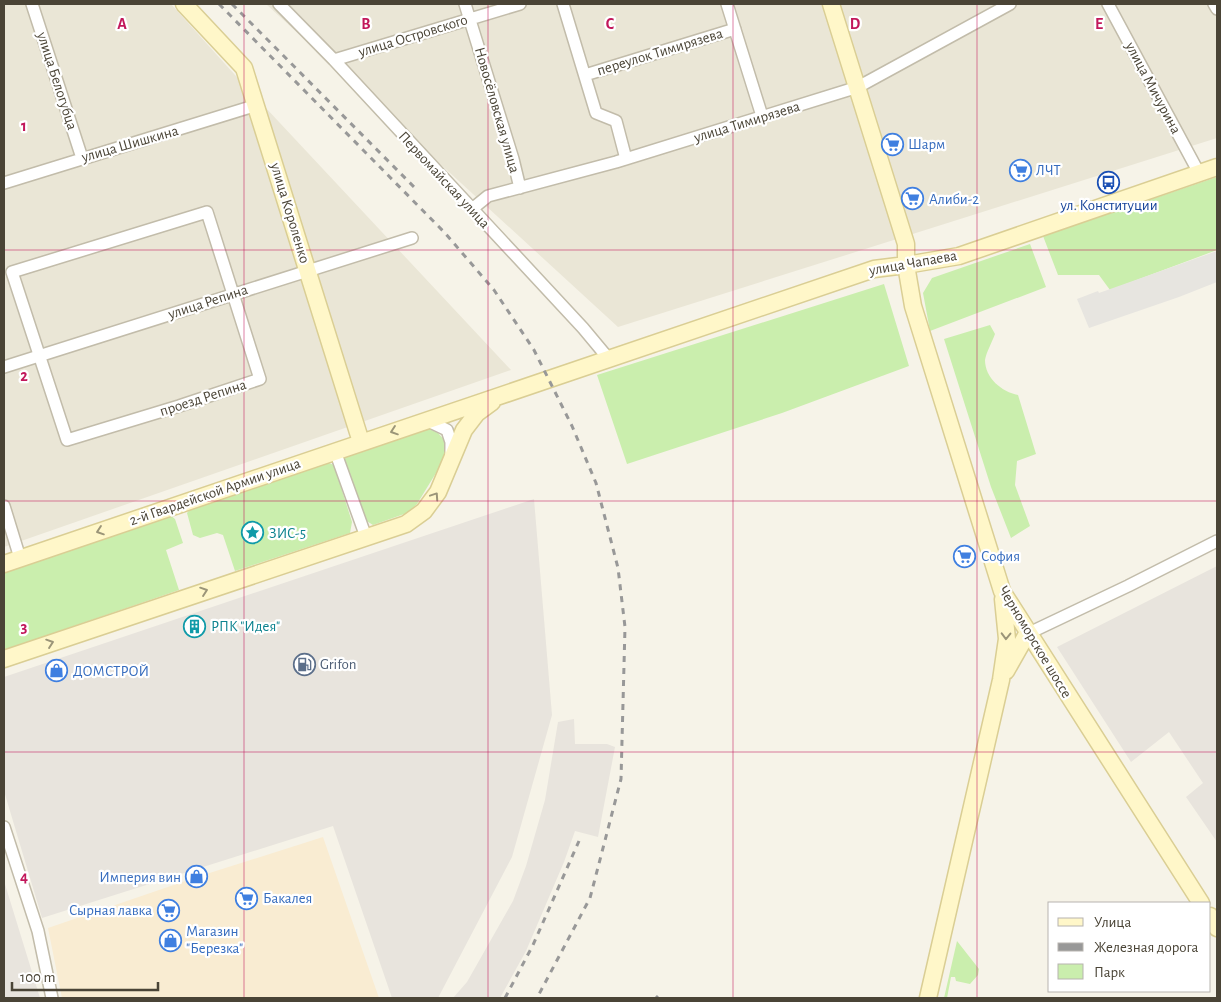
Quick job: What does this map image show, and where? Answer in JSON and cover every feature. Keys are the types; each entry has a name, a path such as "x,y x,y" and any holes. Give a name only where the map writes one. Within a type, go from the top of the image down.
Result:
{"main road":[{"name":"улица Короленко","path":"184,4 244,68 362,442"},
{"name":"Черноморское шоссе","path":"831,4 906,244 906,266 913,306 1002,591 1027,634 1200,902"},
{"name":"улица Чапаева","path":"504,393 874,269 906,266 959,256 1217,167"},
{"path":"831,283 874,274 887,274 902,285 913,306"},
{"path":"4,659 406,524 424,511 438,492 464,430 476,413 504,393"},
{"name":"2-й Гвардейской Армии улица","path":"4,564 504,393"},
{"path":"928,998 1001,680 1007,639 1002,591"},
{"path":"1001,680 1027,634"}],"street":[{"name":"улица Белогубца","path":"32,4 82,158"},
{"name":"Первомайская улица","path":"279,4 334,60 583,328 608,358"},
{"name":"Новосёловская улица","path":"466,4 520,188"},
{"name":"улица Островского","path":"334,60 520,4"},
{"path":"563,4 596,113 616,121 626,159"},
{"path":"727,4 762,116"},
{"name":"улица Тимирязева","path":"472,209 488,196 626,159 858,87 1010,4"},
{"name":"улица Мичурина","path":"1108,4 1199,173"},
{"path":"1214,4 1217,9"},
{"name":"переулок Тимирязева","path":"585,75 735,29"},
{"name":"улица Шишкина","path":"4,183 257,105"},
{"name":"проезд Репина","path":"207,212 260,379 67,440 38,356 12,272 207,212"},
{"name":"улица Репина","path":"4,367 412,238"},
{"path":"426,420 447,430 451,442 452,460"},
{"path":"335,452 366,537"},
{"path":"4,506 20,558"},
{"path":"1027,634 1217,541"},
{"path":"4,826 38,930 52,998"}],"shaded area":[{"path":"4,4 171,4 511,370 4,547"},
{"path":"266,4 1217,4 1217,138 618,327"},
{"path":"1217,251 1217,282 1089,328 1077,299"},
{"path":"534,499 552,715 512,857 438,998 392,998 333,826 42,918 4,791 4,677"},
{"path":"1217,566 1217,842 1186,797 1203,783 1169,732 1131,762 1057,647"},
{"path":"574,719 575,744 607,744 615,747 598,837 575,831 564,862 526,951 500,998 453,998 467,982 513,901 526,866 545,800 558,722"},
{"path":"323,837 379,998 62,998 48,928 197,877"},
{"path":"4,881 40,998 4,998"}],"green space":[{"path":"1217,177 1217,250 1110,290 1099,275 1058,275 1043,236"},
{"path":"1030,244 1046,287 930,331 923,293 932,278"},
{"path":"884,284 909,366 782,413 627,464 597,375"},
{"path":"990,325 995,334 985,360 988,373 1006,391 1018,395 1036,454 1017,461 1015,485 1030,526 1011,538 991,487 944,339"},
{"path":"425,427 438,433 446,442 447,455 417,504 407,513 373,525 362,518 343,462 348,453"},
{"path":"326,462 334,465 352,522 350,533 235,571 223,535 217,533 200,538 193,535 187,513 192,507"},
{"path":"169,514 175,519 183,543 166,550 179,590 4,650 4,571"},
{"path":"957,941 979,969 978,975 970,984 956,981 955,977 951,977 947,998 944,998"}],"railway":[{"path":"219,4 445,233 494,290 534,350 572,426 596,483 618,568 625,627 621,779 590,898 537,998"},
{"path":"232,4 415,188"},
{"path":"505,998 533,945 579,841"}],"place":[{"name":"Шарм","path":"892,144"},
{"name":"ЛЧТ","path":"1020,170"},
{"name":"ул. Конституции","path":"1109,182"},
{"name":"Алиби-2","path":"913,199"},
{"name":"ЗИС-5","path":"253,533"},
{"name":"София","path":"965,556"},
{"name":"РПК \"Идея\"","path":"195,626"},
{"name":"Grifon","path":"304,664"},
{"name":"ДОМСТРОЙ","path":"57,671"},
{"name":"Империя вин","path":"197,877"},
{"name":"Бакалея","path":"247,898"},
{"name":"Сырная лавка","path":"168,910"},
{"name":"Магазин \"Березка\"","path":"170,940"}]}
